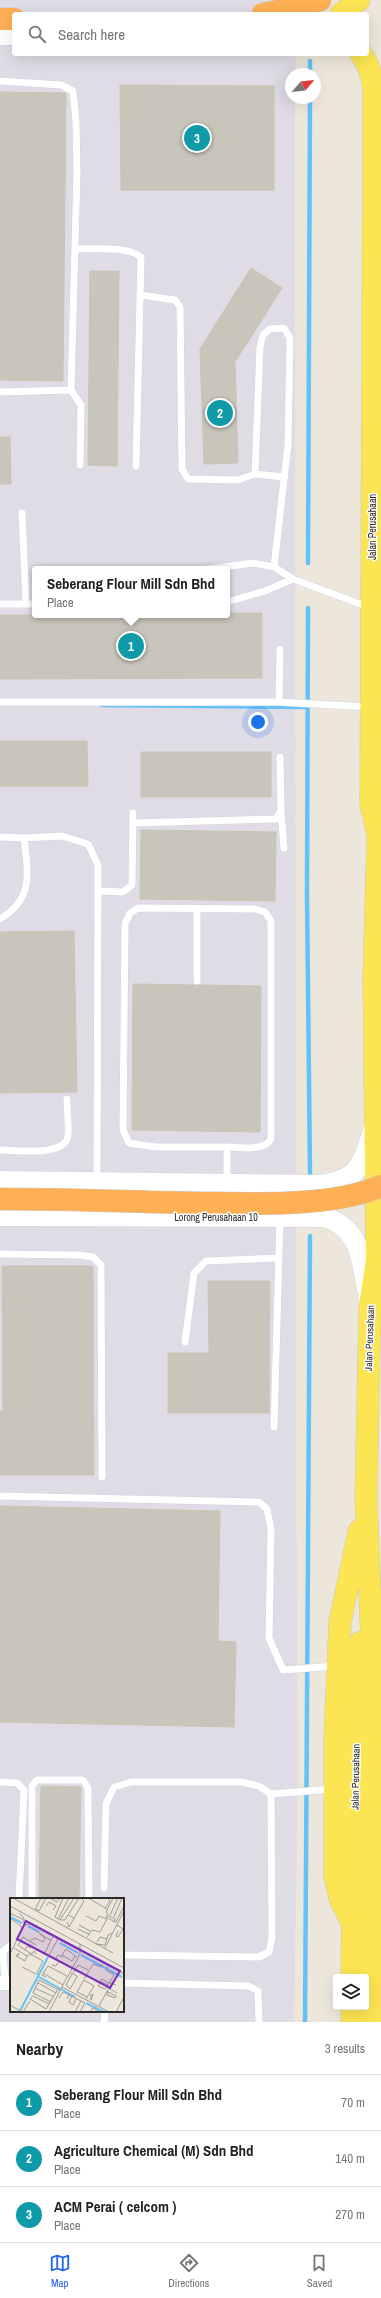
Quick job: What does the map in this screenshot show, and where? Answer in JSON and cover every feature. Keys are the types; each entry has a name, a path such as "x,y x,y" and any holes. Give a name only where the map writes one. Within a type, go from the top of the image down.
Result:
{"highway":[{"path":"273,12 299,7 320,0"},
{"path":"0,19 12,19"},
{"path":"0,1199 237,1204 304,1202 332,1198 381,1186"}],"main road":[{"path":"344,12 359,0"},
{"name":"Jalan Perusahaan","path":"352,1974 353,1924 370,1753 377,1700 366,1499 370,1306 377,1260 377,1120 374,978 380,832 371,804 370,608 376,585 374,92 371,74 362,56"},
{"path":"353,1924 341,1901 335,1876 331,1789 335,1738 331,1667 342,1606 352,1568 366,1499"},
{"name":"Jalan Perusahaan","path":"370,1577 356,1687 370,1753 373,1835 372,2022"},
{"path":"373,1835 381,1811"},
{"path":"352,2010 352,2022"}],"street":[{"path":"0,35 12,35"},
{"path":"0,1181 319,1185 342,1181 355,1173 362,1162 377,1120"},
{"name":"Lorong Perusahaan 10","path":"0,1216 325,1217 346,1227 360,1254 370,1306"},
{"path":"335,1738 370,1753"}],"lane":[{"path":"0,81 61,85 73,91 77,128 76,249 71,390 81,405 80,465"},
{"path":"76,249 100,249 136,253 141,257 136,466"},
{"path":"141,294 175,300 180,307 182,469 188,479 238,480 255,474 285,477"},
{"path":"255,474 260,347 263,335 270,329 284,328 290,338 288,445 274,567"},
{"path":"0,392 71,390"},
{"path":"22,513 26,604"},
{"path":"230,566 253,563 274,567 293,579 370,608"},
{"path":"230,601 265,591 293,579"},
{"path":"0,604 32,604"},
{"path":"279,702 280,649"},
{"path":"0,702 279,702 371,707"},
{"path":"280,757 280,811 284,848"},
{"path":"133,823 276,818 280,811"},
{"path":"98,891 123,892 132,885 133,813"},
{"path":"0,837 24,838 62,836 88,844 98,865 97,1182"},
{"path":"0,919 11,912 25,896 27,863 24,838"},
{"path":"138,908 261,910 272,921 271,1139 268,1144 261,1147 226,1147 156,1147 129,1143 124,1130 125,924 130,913 138,908"},
{"path":"197,909 197,981"},
{"path":"0,1150 55,1150 64,1144 68,1137 67,1099"},
{"path":"226,1147 227,1184"},
{"path":"274,1427 280,1217"},
{"path":"0,1254 79,1255 93,1257 101,1265 102,1477"},
{"path":"185,1342 194,1273 206,1261 279,1258"},
{"path":"0,1496 259,1502 267,1509 271,1529 269,1638 283,1670 331,1667"},
{"path":"32,1898 32,1786 37,1780 83,1780 88,1788 88,1898"},
{"path":"0,1782 17,1783 24,1790 19,1898"},
{"path":"104,1888 106,1804 114,1787 131,1782 242,1782 259,1786 271,1794 296,1790 331,1789"},
{"path":"124,1955 259,1957 269,1952 272,1938 271,1794"},
{"path":"2,1951 5,1983"},
{"path":"124,1983 249,1986 258,1991 258,2022"},
{"path":"104,2022 105,2012"}],"shaded area":[{"path":"0,0 297,0 296,12 12,12 12,56 296,56 295,68 285,68 285,104 295,104 296,1461 298,1770 294,2022 0,2022"}],"building":[{"path":"120,85 274,86 274,190 121,190"},
{"path":"0,92 66,93 63,381 0,380"},
{"path":"251,268 282,288 235,362 238,463 204,464 200,349"},
{"path":"90,271 119,271 117,466 88,465"},
{"path":"0,437 10,437 11,484 0,484"},
{"path":"230,613 262,613 262,678 0,679 0,615 32,615 32,618 230,618"},
{"path":"0,741 87,741 88,786 0,786"},
{"path":"141,752 271,752 271,797 141,797"},
{"path":"141,830 276,832 275,901 140,899"},
{"path":"74,931 77,1092 0,1093 0,932"},
{"path":"133,984 261,986 260,1132 132,1130"},
{"path":"2,1266 93,1266 94,1475 0,1475 0,1411 3,1411"},
{"path":"208,1281 270,1281 269,1413 168,1413 168,1353 209,1353"},
{"path":"0,1506 220,1511 218,1641 236,1642 234,1727 0,1722"},
{"path":"41,1786 81,1787 79,1898 39,1898"}],"waterway":[{"path":"310,61 310,68"},
{"path":"308,563 310,104"},
{"path":"308,608 307,895 310,1174"},
{"path":"102,705 307,707"},
{"path":"305,2022 310,1236"}],"place":[{"name":"ACM Perai ( celcom )","path":"197,138"},
{"name":"Agriculture Chemical (M) Sdn Bhd","path":"220,413"},
{"name":"Seberang Flour Mill Sdn Bhd","path":"131,646"}]}
